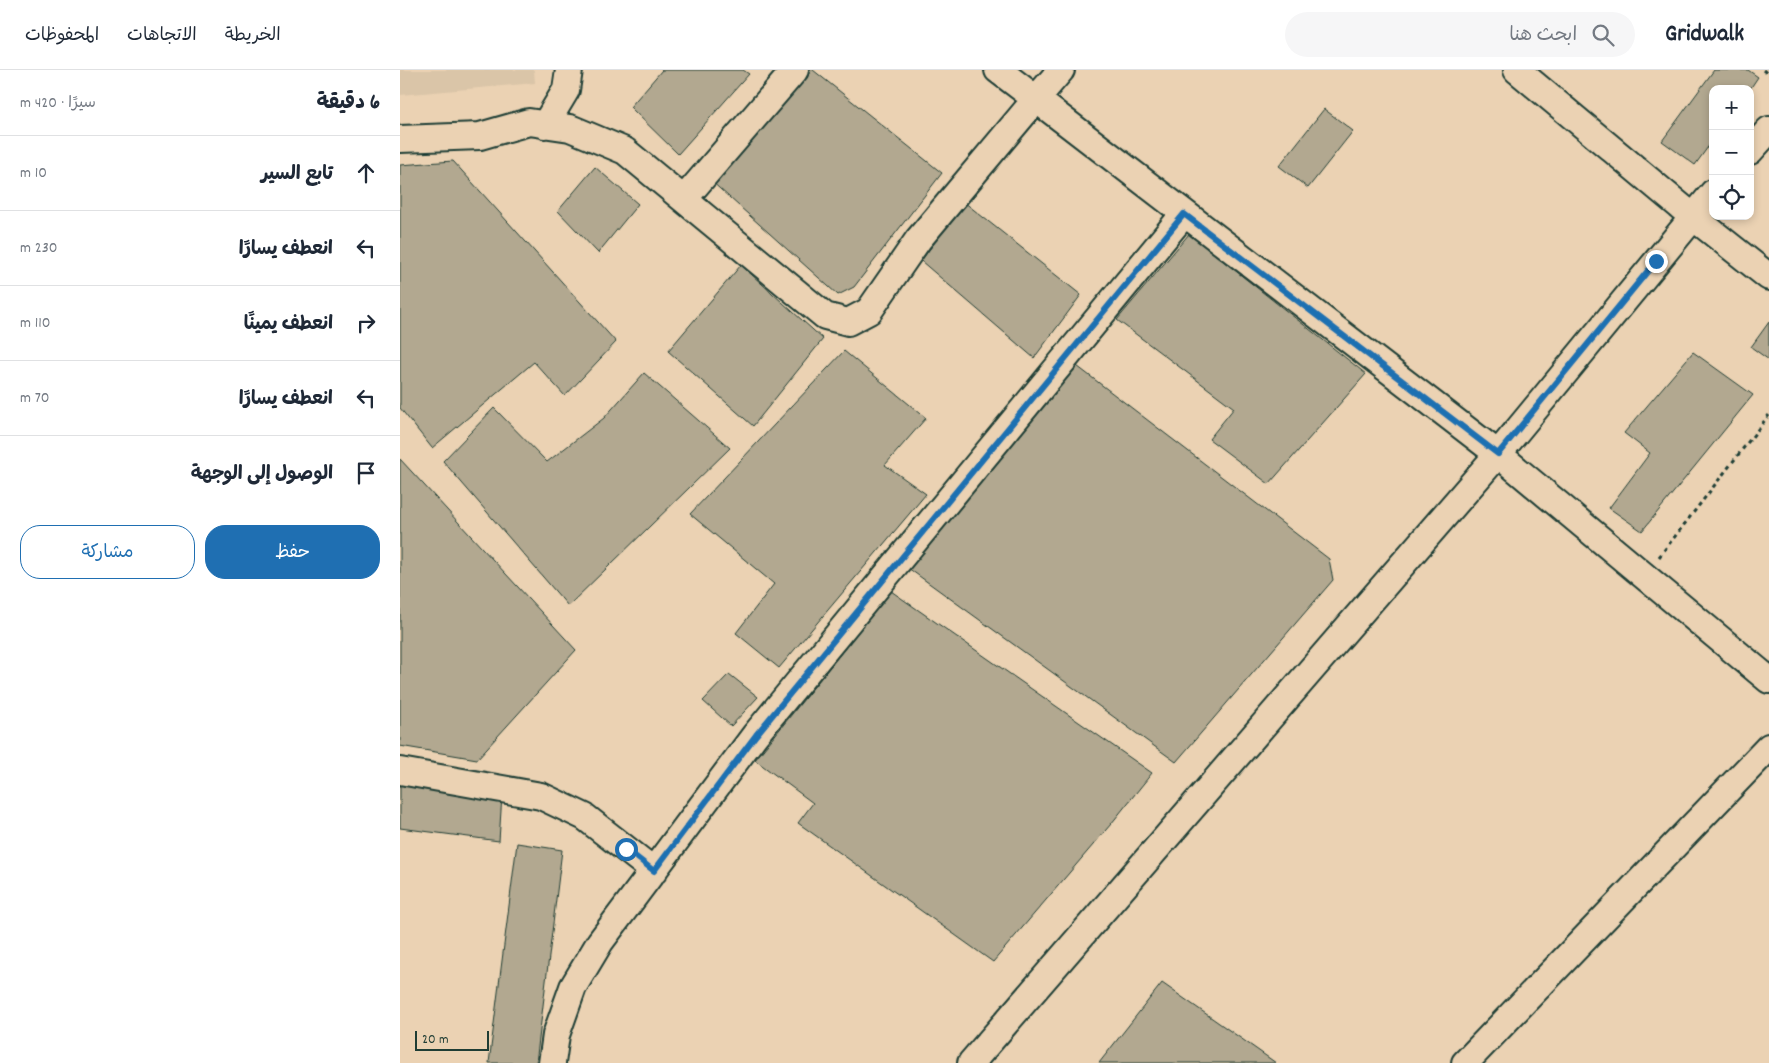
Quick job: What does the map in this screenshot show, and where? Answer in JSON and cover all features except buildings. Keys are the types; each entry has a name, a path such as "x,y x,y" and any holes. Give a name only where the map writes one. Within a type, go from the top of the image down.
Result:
{"street":[{"path":"545,125 566,90 569,70"},
{"path":"684,199 795,70"},
{"path":"998,70 1498,454 1769,680"},
{"path":"400,139 480,136 529,122 570,128 626,151 826,316 848,322 869,311 918,240 1061,70"},
{"path":"1517,70 1692,216 1769,277"},
{"path":"1754,147 1769,130"},
{"path":"971,1063 1498,454 1709,197"},
{"path":"552,1063 556,1035 574,988 600,942 756,735 1184,214"},
{"path":"1465,1063 1769,747"},
{"path":"400,771 540,796 584,817 654,871"}],"path":[{"path":"1763,70 1769,75"},
{"path":"1644,576 1769,415"}],"shaded area":[{"path":"400,70 534,70 535,83 400,95"}],"route":[{"path":"626,849 654,871 756,735 1184,214 1498,454 1656,261"}]}
